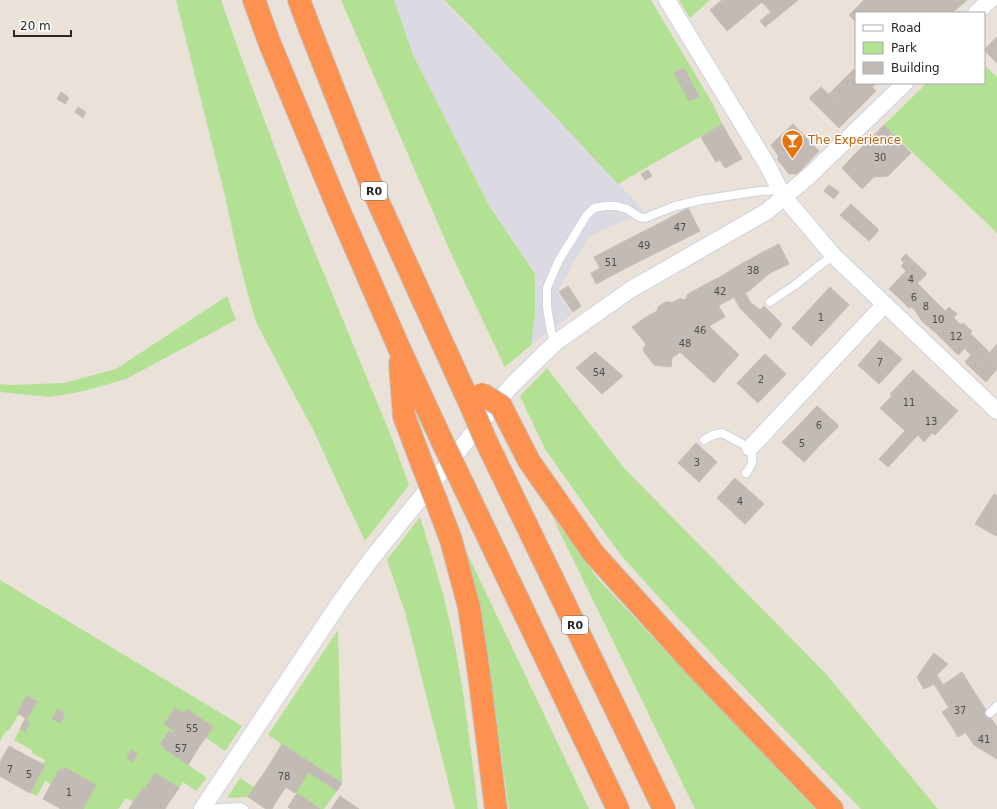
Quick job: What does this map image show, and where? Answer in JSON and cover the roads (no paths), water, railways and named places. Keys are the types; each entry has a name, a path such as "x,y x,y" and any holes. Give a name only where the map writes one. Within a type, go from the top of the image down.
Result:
{"highway":[{"path":"254,0 270,44 400,350 618,809"},
{"name":"R0","path":"299,0 376,197 458,379 477,400 486,441 664,809"},
{"path":"400,350 404,416 450,540 469,607 496,809"},
{"path":"477,400 501,406 529,461 594,554 697,668 832,809"}],"street":[{"path":"667,0 768,166 782,193 833,255 997,411"},
{"path":"977,12 990,0"},
{"path":"202,809 342,599 372,558 511,386 555,343 630,290 766,212 782,193 814,171 904,84"},
{"path":"750,448 884,305"}],"lane":[{"path":"555,343 551,331 547,307 547,288 558,262 586,216 594,208 616,206 628,209 639,217 645,218 676,206 701,200 760,191 782,193"},
{"path":"770,302 795,285 833,255"},
{"path":"704,440 713,435 722,433 750,448 753,458 746,473"},
{"path":"990,714 997,706"},
{"path":"202,809 241,807 244,809"}],"place":[{"name":"The Experience","path":"792,160"}]}
